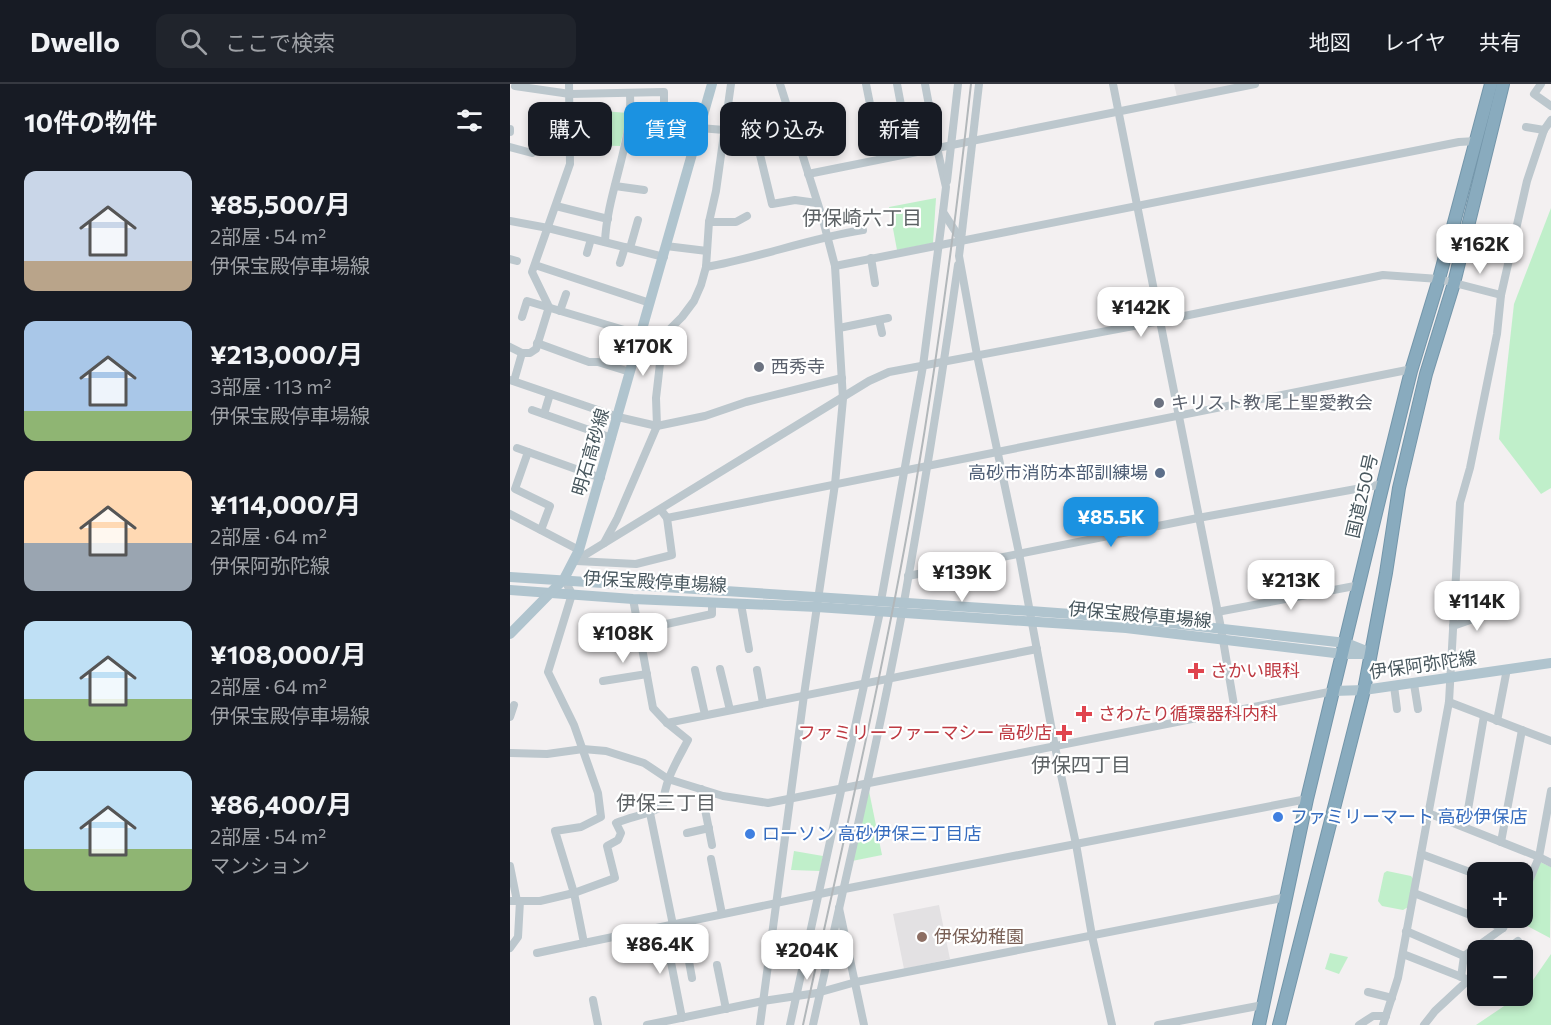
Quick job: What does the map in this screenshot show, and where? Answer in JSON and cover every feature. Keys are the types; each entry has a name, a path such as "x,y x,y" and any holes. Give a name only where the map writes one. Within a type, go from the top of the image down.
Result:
{"highway":[{"name":"国道250号","path":"1279,1025 1364,690 1399,488 1476,141 1491,84"},
{"name":"国道250号","path":"1259,1025 1307,799 1412,369 1446,281 1503,84"}],"main road":[{"name":"明石高砂線","path":"707,102 712,84"},
{"name":"明石高砂線","path":"510,634 552,593 564,579 577,556 692,156"},
{"name":"伊保宝殿停車場線","path":"510,577 564,579 880,607 1030,611 1371,653"},
{"name":"伊保宝殿停車場線","path":"510,590 741,604 817,602"},
{"name":"伊保宝殿停車場線","path":"903,608 1032,623 1221,634"},
{"name":"伊保阿弥陀線","path":"1334,692 1414,684 1551,663"}],"street":[{"path":"510,347 522,353 530,353 536,349 549,307 532,272 570,164 569,84"},
{"path":"728,102 731,84"},
{"path":"780,84 785,102"},
{"path":"866,84 880,159"},
{"path":"897,84 900,102"},
{"path":"925,84 928,102"},
{"path":"790,1025 843,790 905,471 923,366 944,212 958,84"},
{"path":"813,1025 903,608 944,362 979,84"},
{"path":"1113,84 1235,711"},
{"path":"942,147 1255,84"},
{"path":"1541,84 1534,94 1551,106"},
{"path":"515,86 570,94 664,92 664,102"},
{"path":"630,93 630,102"},
{"path":"1359,1025 1373,1016 1385,1020 1403,954 1449,702 1460,503 1470,468 1497,334 1502,295 1527,181 1545,130 1551,120"},
{"path":"1526,127 1545,130"},
{"path":"835,266 1459,142 1476,141"},
{"path":"605,242 624,146"},
{"path":"510,147 528,152"},
{"path":"604,543 617,519 657,426 656,398 661,355 670,329 694,301 701,285 706,267 709,222 721,156"},
{"path":"760,156 772,204 795,200 817,203"},
{"path":"760,1025 835,484 843,399 835,266 802,156"},
{"path":"808,174 895,156"},
{"path":"939,156 946,188"},
{"path":"615,186 644,190"},
{"path":"556,206 608,219"},
{"path":"944,212 961,240"},
{"path":"709,222 736,222 747,216"},
{"path":"620,263 638,220"},
{"path":"510,221 627,247 665,252 707,251"},
{"path":"706,267 747,260 827,236 863,230"},
{"path":"587,253 591,239"},
{"path":"959,256 977,355 1019,553 1055,747 1077,843 1092,936 1112,1025"},
{"path":"872,258 876,283"},
{"path":"535,265 650,303"},
{"path":"577,556 661,510 869,381 886,373 1160,321 1383,275 1446,281 1502,295"},
{"path":"560,311 566,294"},
{"path":"522,317 527,301 641,335"},
{"path":"839,328 883,319 882,333"},
{"path":"537,343 589,362 598,362 630,372"},
{"path":"522,353 512,381 618,417 657,426 705,416 746,402 842,378"},
{"path":"667,518 1412,369"},
{"path":"544,414 550,394"},
{"path":"532,410 612,438"},
{"path":"517,448 601,478"},
{"path":"528,452 515,489 550,506 541,530"},
{"path":"908,576 1383,484"},
{"path":"510,514 541,530 577,556 636,564 672,555 667,518 661,510"},
{"path":"564,579 572,594 548,672 583,749 598,793 601,817 581,827 555,831 574,893 584,943"},
{"path":"1217,612 1360,585"},
{"path":"515,901 540,901 574,893 615,878 607,846 618,840 621,834 616,823 629,817 650,813 663,806 663,793 668,779 688,740 653,708 633,599"},
{"path":"639,630 712,614 712,602"},
{"path":"741,604 749,649"},
{"path":"1453,626 1493,612"},
{"path":"667,723 1037,649"},
{"path":"720,669 730,710"},
{"path":"1497,721 1507,669"},
{"path":"757,670 763,704"},
{"path":"603,681 647,674"},
{"path":"699,674 705,715"},
{"path":"1414,684 1418,709"},
{"path":"1394,686 1397,710"},
{"path":"510,753 547,754 583,749 606,751 644,763 668,779 723,796 768,803 1334,692"},
{"path":"1449,702 1551,741"},
{"path":"510,717 514,705"},
{"path":"1465,827 1484,716"},
{"path":"1501,842 1522,730"},
{"path":"701,789 712,845"},
{"path":"1533,871 1548,825 1551,792"},
{"path":"537,953 842,889 1307,799"},
{"path":"650,813 673,925 681,1018"},
{"path":"1428,813 1551,863"},
{"path":"687,833 709,828"},
{"path":"1421,854 1467,871"},
{"path":"711,859 722,914"},
{"path":"510,866 518,937 510,948"},
{"path":"1413,893 1467,914"},
{"path":"649,1025 1287,897"},
{"path":"839,905 864,1025"},
{"path":"673,925 693,967 692,978"},
{"path":"1464,956 1503,928"},
{"path":"1406,931 1464,956"},
{"path":"1403,954 1464,978"},
{"path":"1464,956 1464,978"},
{"path":"717,965 726,1009"},
{"path":"1424,1025 1467,976"},
{"path":"1368,992 1392,998"},
{"path":"593,1000 598,1025"},
{"path":"1158,1025 1263,1005"}],"shaded area":[{"path":"1174,84 1240,84 1177,97"},
{"name":"伊保幼稚園","path":"939,905 950,959 904,969 893,914"}],"green space":[{"path":"612,112 624,113 624,130 620,146 612,146"},
{"path":"936,198 933,243 897,250 889,207"},
{"path":"1551,208 1551,488 1541,494 1499,439 1514,304"},
{"path":"869,791 882,855 852,861"},
{"path":"794,851 823,856 820,871 791,870"},
{"path":"1540,862 1551,867 1550,938 1531,928 1533,928 1533,881"},
{"path":"1387,871 1411,876 1414,880 1410,906 1403,910 1382,906 1378,901 1384,873"},
{"path":"1330,953 1348,957 1339,974 1325,969"},
{"path":"1551,954 1551,1025 1476,1025 1504,1006 1533,1006 1533,980"}],"railway":[{"path":"803,1025 876,691 915,489 946,286 971,84"}],"place":[{"name":"西秀寺","path":"759,367"},
{"name":"キリスト教 尾上聖愛教会","path":"1159,403"},
{"name":"高砂市消防本部訓練場","path":"1160,473"},
{"name":"さかい眼科","path":"1196,671"},
{"name":"さわたり循環器科内科","path":"1084,714"},
{"name":"ファミリーファーマシー 高砂店","path":"1064,733"},
{"name":"ファミリーマート 高砂伊保店","path":"1278,817"},
{"name":"ローソン 高砂伊保三丁目店","path":"750,834"},
{"name":"伊保幼稚園","path":"922,937"}],"district":[{"name":"伊保崎六丁目","path":"862,218"},
{"name":"伊保四丁目","path":"1081,765"},
{"name":"伊保三丁目","path":"666,803"}]}
